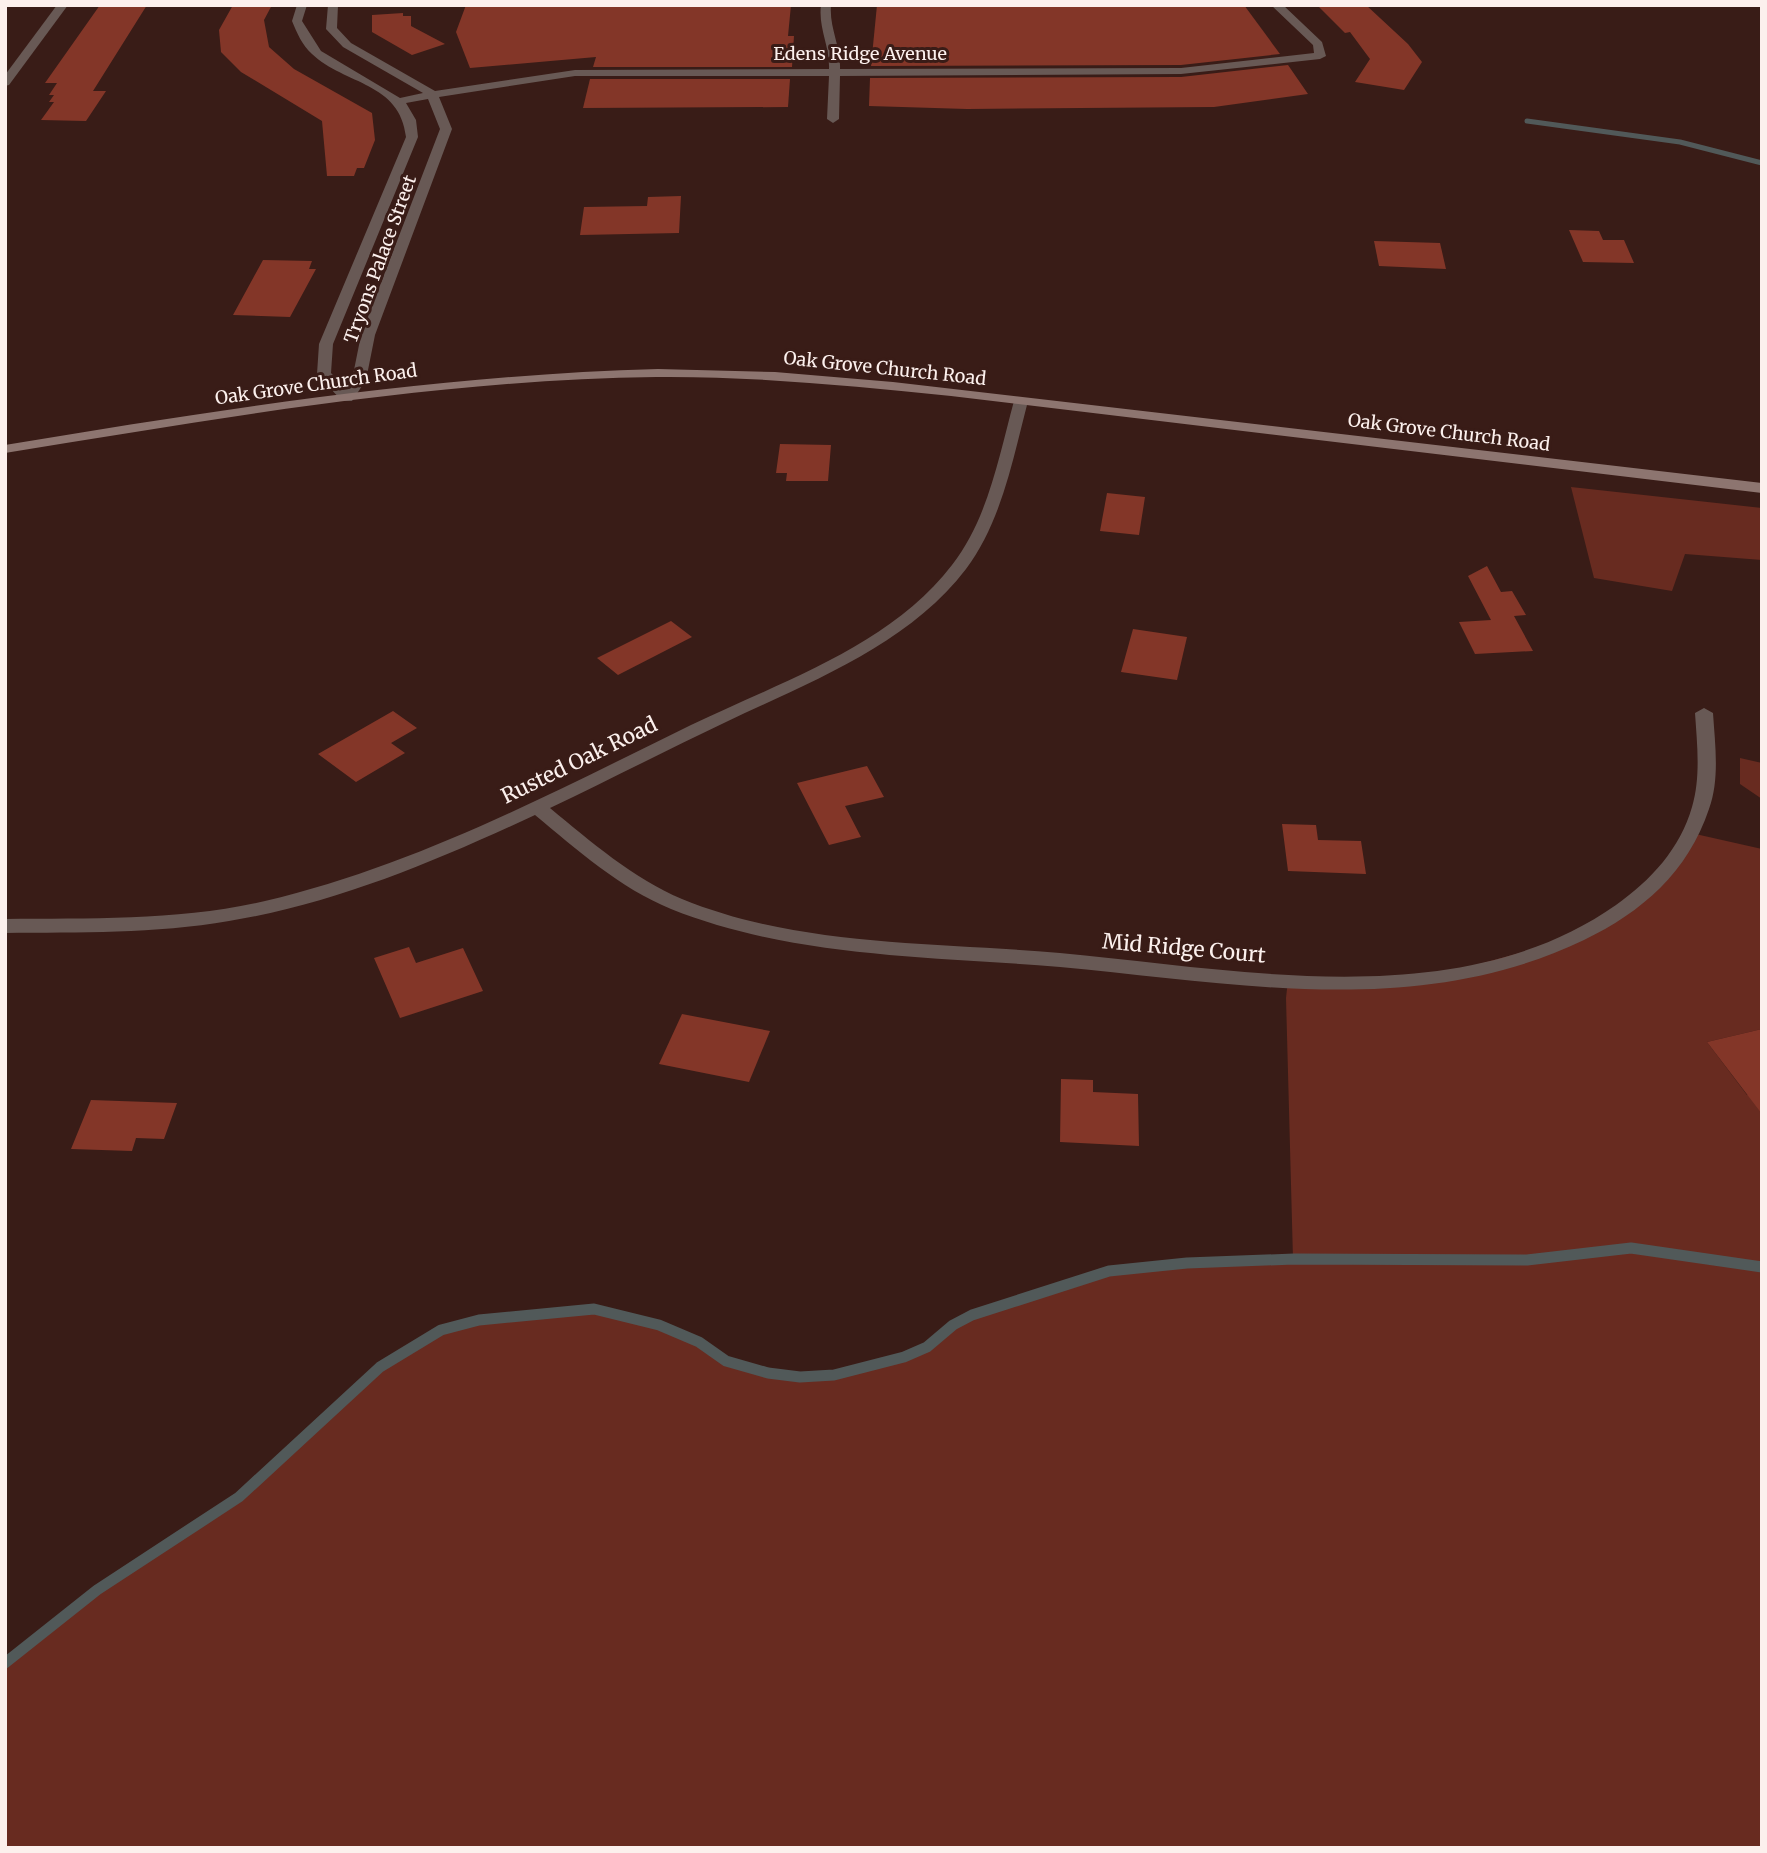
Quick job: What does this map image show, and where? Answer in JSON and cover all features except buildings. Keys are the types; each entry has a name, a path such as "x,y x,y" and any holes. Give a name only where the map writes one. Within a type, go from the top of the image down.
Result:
{"main road":[{"name":"Oak Grove Church Road","path":"5,449 347,398 571,375 660,373 771,376 1021,401 1762,488"}],"street":[{"path":"5,83 63,5"},
{"path":"302,5 297,22 303,36 318,53 401,101"},
{"path":"333,5 331,29 347,45 432,94"},
{"path":"825,5 824,22 835,52 832,71 833,120"},
{"name":"Edens Ridge Avenue","path":"401,101 575,73 1181,71 1320,56 1318,44 1276,5"},
{"name":"Tryons Palace Street","path":"401,101 413,123 412,137 389,238 359,380 347,398 324,374 326,344 389,238 446,129 432,94"},
{"name":"Rusted Oak Road","path":"5,926 118,924 210,917 287,903 394,870 537,807 845,657 900,623 946,584 982,533 1021,401"},
{"name":"Mid Ridge Court","path":"537,807 597,858 676,904 760,928 859,943 1345,984 1428,978 1502,962 1571,939 1607,922 1649,892 1682,854 1700,811 1708,770 1704,713"}],"shaded area":[{"path":"1571,487 1762,508 1762,560 1685,554 1672,591 1594,578"},
{"path":"1740,758 1762,763 1762,799 1740,784"},
{"path":"1691,833 1762,849 1762,1029 1707,1042 1747,1095 1762,1091 1762,1848 5,1848 5,1663 97,1590 239,1497 380,1367 441,1330 479,1320 594,1309 659,1325 699,1342 726,1361 768,1373 800,1377 834,1375 904,1357 927,1347 953,1325 972,1315 1109,1271 1187,1263 1293,1259 1286,998 1288,980 1428,978 1571,939 1649,892"}],"waterway":[{"path":"1527,121 1680,142 1762,163"},
{"path":"5,1663 97,1590 239,1497 380,1367 441,1330 479,1320 594,1309 659,1325 699,1342 726,1361 768,1373 800,1377 834,1375 904,1357 927,1347 953,1325 972,1315 1109,1271 1187,1263 1294,1259 1527,1260 1631,1248 1762,1267"}]}
